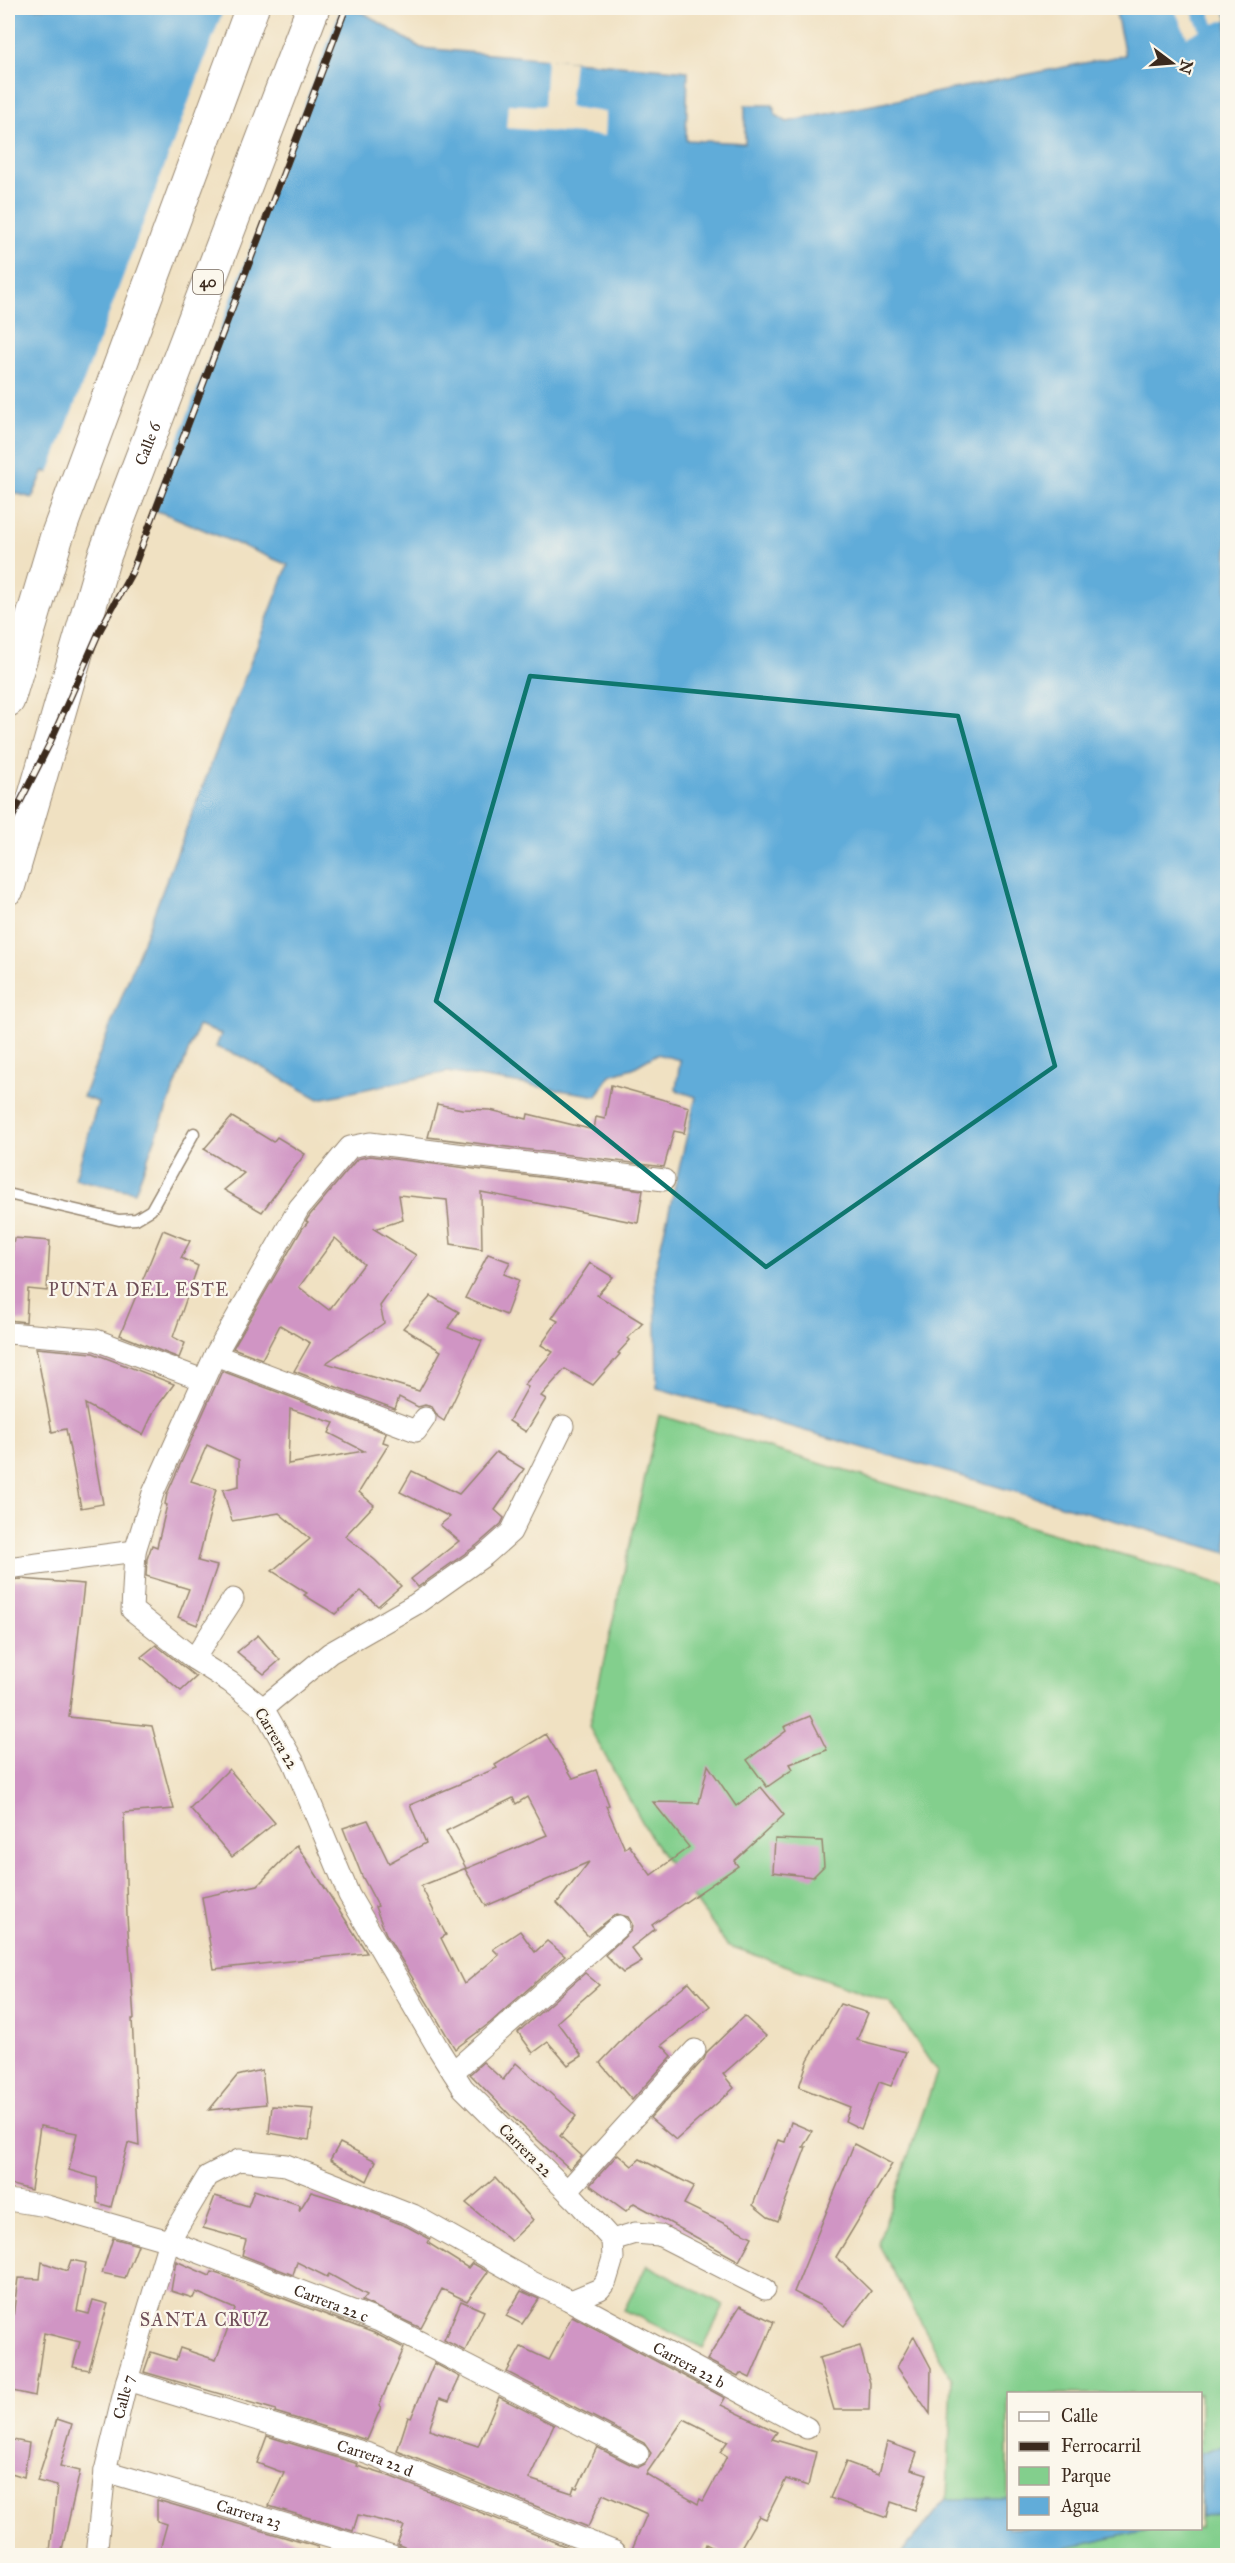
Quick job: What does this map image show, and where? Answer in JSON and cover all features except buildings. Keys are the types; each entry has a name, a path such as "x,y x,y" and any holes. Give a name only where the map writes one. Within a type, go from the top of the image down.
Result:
{"highway":[{"path":"8,700 56,539 252,8"},
{"name":"Calle 6","path":"8,888 104,557 313,8"}],"street":[{"path":"8,1568 135,1551 153,1493 215,1355 299,1208 350,1147 370,1143 664,1179"},
{"path":"8,1333 96,1340 203,1380"},
{"path":"215,1355 416,1431 425,1418"},
{"path":"263,1708 330,1653 416,1604 512,1532 564,1426"},
{"name":"Carrera 22","path":"135,1551 132,1610 194,1659 230,1682 263,1708 293,1761 349,1895 453,2072 464,2088 567,2191 612,2240"},
{"path":"194,1659 233,1599"},
{"path":"453,2072 619,1926"},
{"path":"567,2191 695,2050"},
{"path":"169,2241 208,2176 239,2160 286,2165 413,2215 528,2280 571,2301 600,2289 606,2281 613,2258 612,2240 635,2233 658,2235 765,2289"},
{"name":"Carrera 22 c","path":"8,2200 47,2206 169,2241 379,2320 638,2454"},
{"name":"Calle 7","path":"96,2556 105,2470 127,2380 169,2241"},
{"name":"Carrera 22 b","path":"571,2301 807,2428"},
{"name":"Carrera 22 d","path":"127,2380 369,2454 615,2552"},
{"name":"Carrera 23","path":"105,2470 393,2556"}],"lane":[{"path":"8,1194 119,1220 136,1219 151,1210 194,1133"}],"highlighted area":[{"path":"530,676 958,716 1055,1066 766,1267 436,1001"}],"green space":[{"path":"659,1415 1227,1586 1227,2555 900,2555 947,2499 952,2380 878,2243 937,2072 890,2002 727,1945 653,1841 589,1727"},
{"path":"647,2265 724,2305 703,2348 624,2310"}],"water":[{"path":"8,8 333,8 364,13 421,48 688,71 686,140 745,143 745,105 773,105 776,115 787,122 1125,55 1115,8 1227,8 1227,1553 657,1388 655,1270 696,1097 676,1090 680,1060 657,1054 633,1068 610,1075 597,1096 447,1072 319,1099 243,1057 216,1047 221,1034 198,1026 135,1192 75,1179 98,1102 83,1097 288,565 171,516 44,471 32,498 8,491"},
{"path":"1227,2443 1227,2510 1202,2517 1202,2453"},
{"path":"947,2499 1007,2499 1007,2530 1147,2530 1036,2555 900,2555"}],"pier":[{"path":"224,8 341,8 151,512 48,476"},
{"path":"1174,8 1190,8 1200,30 1187,37"},
{"path":"1208,8 1223,8 1227,19 1214,24"},
{"path":"547,58 574,61 569,107 606,112 605,136 506,128 508,104 544,106"}],"railway":[{"path":"8,826 49,745 100,630 132,572 346,8"}],"district":[{"name":"PUNTA DEL ESTE","path":"139,1290"},
{"name":"SANTA CRUZ","path":"205,2320"}]}
